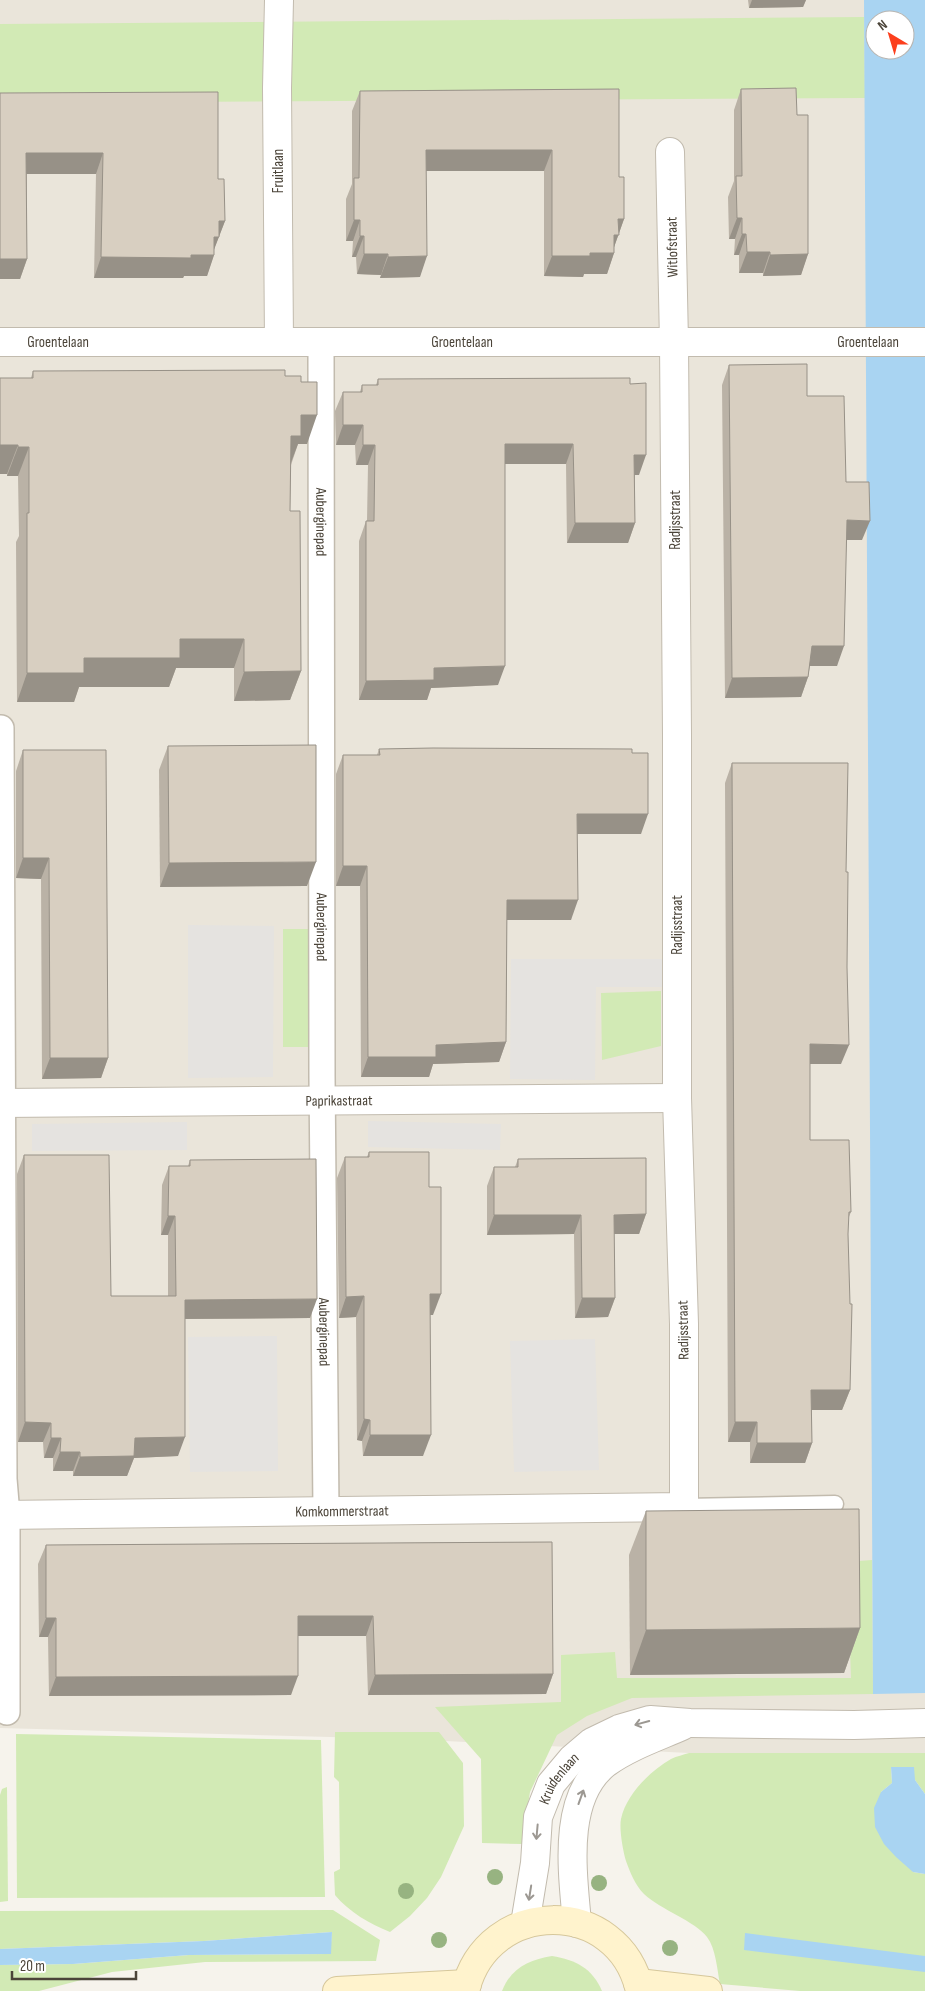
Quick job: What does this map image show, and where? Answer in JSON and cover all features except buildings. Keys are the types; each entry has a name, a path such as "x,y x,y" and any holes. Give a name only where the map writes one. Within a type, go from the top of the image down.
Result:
{"main road":[{"path":"337,1991 466,1988 473,1968 495,1941 525,1924 542,1920 560,1920 577,1923 601,1934 622,1951 631,1966 639,1987 708,1991"}],"street":[{"name":"Fruitlaan","path":"279,0 277,88 279,342"},
{"name":"Witlofstraat","path":"670,152 674,342"},
{"name":"Groentelaan","path":"0,342 925,342"},
{"name":"Auberginepad","path":"321,342 322,1100 326,1511"},
{"name":"Radijsstraat","path":"674,342 677,1098 684,1324 684,1507"},
{"path":"1,728 1,1103 4,1515 8,1712"},
{"name":"Paprikastraat","path":"1,1103 677,1098"},
{"name":"Komkommerstraat","path":"4,1515 684,1507"},
{"name":"Kruidenlaan","path":"525,1924 535,1863 538,1817 551,1784 572,1758 592,1742 618,1729 650,1720 690,1723 854,1725 925,1723"},
{"name":"Kruidenlaan","path":"577,1923 572,1862 576,1812 584,1789 606,1763 641,1744 690,1723"}],"lane":[{"path":"684,1507 835,1504"}],"shaded area":[{"path":"0,0 925,0 925,1753 689,1753 406,1739 0,1728"},
{"path":"188,925 274,926 273,1077 188,1078"},
{"path":"511,959 662,959 663,987 596,987 595,1080 510,1079"},
{"path":"368,1121 501,1124 500,1150 368,1147"},
{"path":"187,1122 187,1150 32,1151 32,1124"},
{"path":"277,1336 278,1471 190,1472 188,1337"},
{"path":"595,1339 599,1470 514,1472 510,1341"}],"green space":[{"path":"864,17 865,98 0,103 0,24"},
{"path":"283,929 309,929 309,1047 283,1047"},
{"path":"661,991 661,1046 602,1060 601,993"},
{"path":"872,1560 873,1694 632,1698 587,1716 557,1735 530,1792 522,1844 482,1843 481,1759 435,1707 561,1702 561,1655 615,1652 617,1678 851,1678 847,1562"},
{"path":"335,1732 439,1732 463,1763 464,1826 441,1877 427,1898 410,1916 390,1932 360,1917 335,1895 334,1872 340,1869 339,1782 334,1777"},
{"path":"16,1734 321,1740 325,1897 17,1898"},
{"path":"689,1753 925,1753 925,1794 915,1780 891,1768 892,1783 881,1792 913,1872 925,1874 925,1991 800,1991 720,1984 714,1953 707,1937 702,1931 644,1894 633,1878 625,1857 622,1840 621,1819 633,1793 647,1777 663,1764 673,1758"},
{"path":"7,1787 8,1901 0,1902 0,1795 2,1789"},
{"path":"333,1910 380,1940 376,1961 205,1962 112,1972 39,1991 0,1991 0,1965 73,1964 189,1955 330,1954 332,1932 204,1941 0,1949 0,1911"},
{"path":"552,1956 569,1960 582,1966 593,1976 602,1991 502,1991 510,1976 522,1966"}],"water":[{"path":"864,0 925,0 925,1693 873,1694"},
{"path":"891,1767 914,1767 915,1780 925,1794 925,1874 913,1872 896,1857 884,1844 875,1827 874,1808 881,1792 892,1783"},
{"path":"332,1932 331,1954 189,1955 73,1964 0,1965 0,1949 204,1941"},
{"path":"745,1933 925,1956 925,1972 744,1950"}]}
